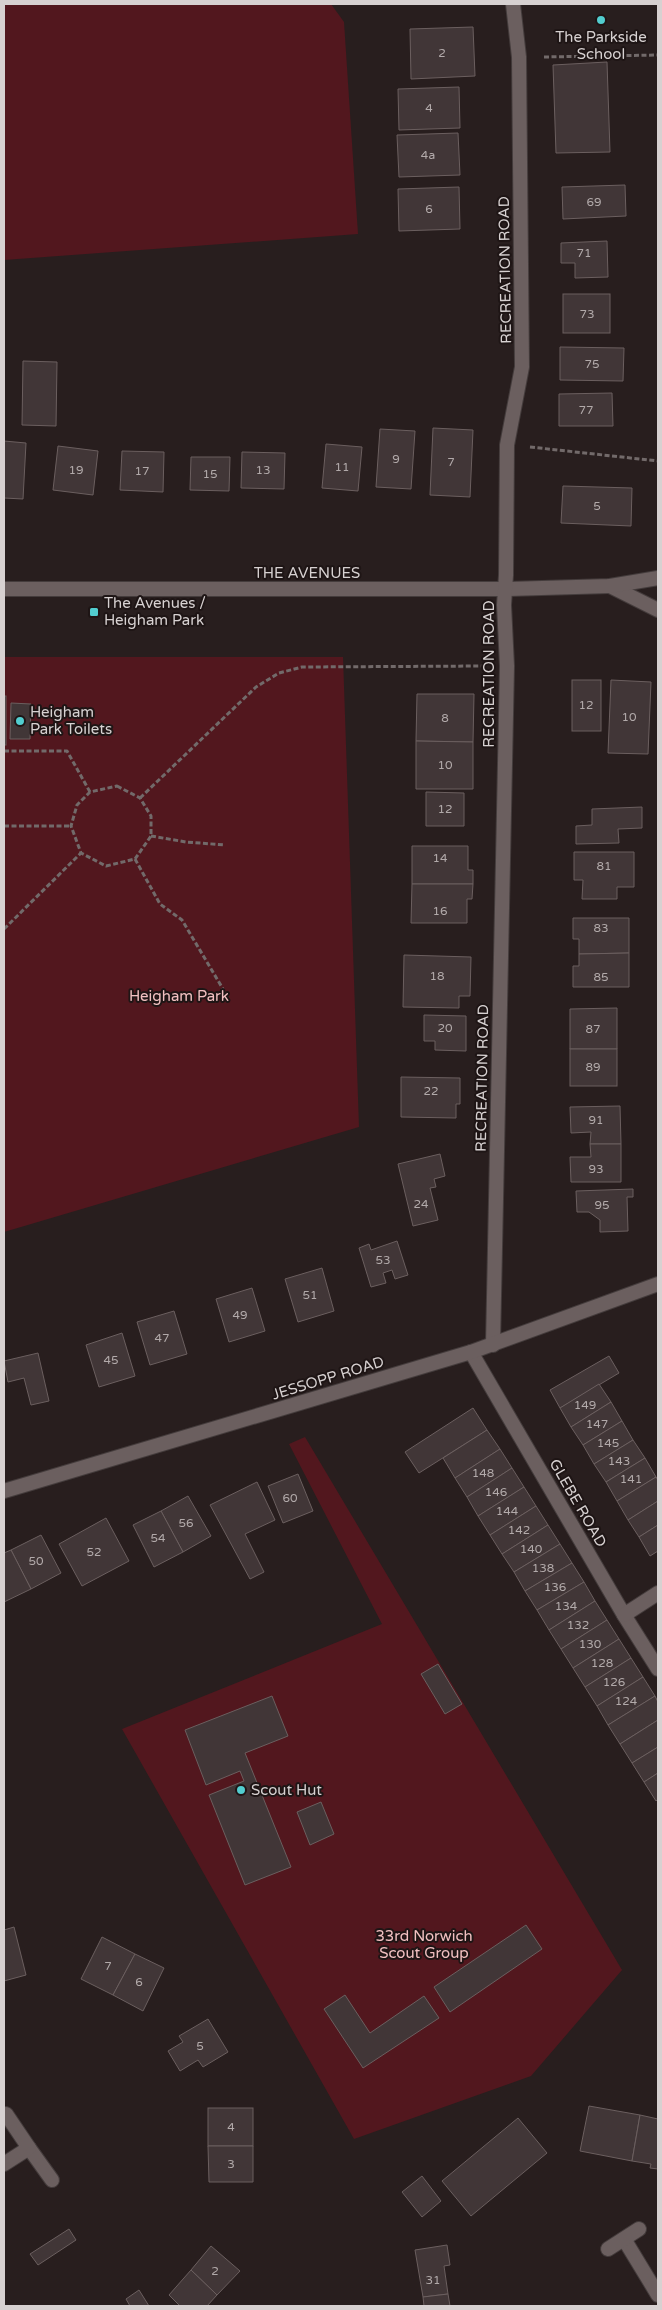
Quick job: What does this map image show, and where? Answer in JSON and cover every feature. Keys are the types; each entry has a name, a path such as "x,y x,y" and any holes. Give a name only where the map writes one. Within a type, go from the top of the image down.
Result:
{"street":[{"name":"RECREATION ROAD","path":"493,1345 507,666 504,605 506,589 507,445 522,367 519,57 513,4"},
{"name":"THE AVENUES","path":"4,589 506,589 610,586 658,578"},
{"name":"THE AVENUES","path":"610,586 658,610"},
{"name":"JESSOPP ROAD","path":"4,1491 471,1352 658,1284"},
{"name":"GLEBE ROAD","path":"471,1352 624,1615 658,1669"},
{"path":"624,1615 658,1593"},
{"path":"6,2114 52,2180"},
{"path":"4,2164 28,2148"},
{"path":"608,2249 639,2229"},
{"path":"624,2239 658,2295"}],"path":[{"path":"519,57 658,55"},
{"path":"507,445 658,461"},
{"path":"140,798 256,687 278,673 302,667 507,666"},
{"path":"4,751 67,751 90,792"},
{"path":"117,786 140,798 151,816 151,836 135,859 106,866 82,853 71,826 77,806 90,792 117,786"},
{"path":"4,826 71,826"},
{"path":"151,836 186,842 225,845"},
{"path":"4,929 82,853"},
{"path":"135,859 160,904 182,920 222,990"}],"green space":[{"path":"4,4 331,4 344,22 358,234 4,260"},
{"name":"Heigham Park","path":"4,657 343,657 359,1127 4,1232"},
{"name":"33rd Norwich Scout Group","path":"305,1437 622,1970 531,2076 354,2139 122,1729 382,1624 289,1444"}],"building":[{"path":"473,27 475,76 411,79 410,29"},
{"path":"607,62 610,152 556,153 553,65"},
{"path":"459,87 460,128 399,130 398,89"},
{"path":"458,133 460,175 399,177 397,135"},
{"path":"625,185 626,216 563,219 562,187"},
{"path":"459,187 460,229 399,231 398,189"},
{"path":"607,241 608,277 575,278 575,263 561,263 561,243"},
{"path":"563,294 610,294 610,333 563,333"},
{"path":"560,347 624,348 623,381 560,380"},
{"path":"23,361 57,362 56,426 22,425"},
{"path":"612,393 613,426 559,426 559,394"},
{"path":"433,428 473,430 470,497 430,495"},
{"path":"380,429 415,431 411,489 376,487"},
{"path":"4,441 26,443 23,499 4,498"},
{"path":"326,444 362,447 358,491 322,488"},
{"path":"58,446 98,451 93,495 53,490"},
{"path":"122,451 164,452 163,492 120,490"},
{"path":"242,452 285,453 284,489 241,488"},
{"path":"191,457 230,457 229,491 190,490"},
{"path":"563,486 632,488 631,526 561,523"},
{"path":"572,680 601,680 601,731 572,731"},
{"path":"611,680 651,682 648,754 608,753"},
{"path":"417,694 474,694 473,742 416,741"},
{"path":"4,696 6,696 6,745 4,745"},
{"name":"Heigham Park Toilets","path":"11,703 31,704 30,739 10,739"},
{"path":"416,741 473,742 473,789 416,789"},
{"path":"426,792 464,793 464,826 426,826"},
{"path":"642,807 642,828 618,829 619,843 576,844 576,826 592,825 592,809"},
{"path":"412,846 468,846 468,870 473,870 473,884 412,884"},
{"path":"574,852 634,852 634,887 617,887 617,899 582,899 583,880 574,880"},
{"path":"412,884 473,884 472,899 467,899 467,923 411,923"},
{"path":"573,918 629,918 629,953 579,954 579,939 573,939"},
{"path":"629,953 629,987 573,987 573,966 579,966 579,954"},
{"path":"404,955 471,957 470,996 459,996 459,1008 403,1007"},
{"path":"617,1008 617,1049 570,1049 570,1009"},
{"path":"424,1015 466,1016 466,1051 435,1050 435,1041 424,1041"},
{"path":"570,1049 617,1049 617,1086 570,1086"},
{"path":"401,1077 460,1078 460,1104 456,1104 456,1118 401,1117"},
{"path":"620,1106 621,1144 590,1144 591,1132 571,1133 570,1107"},
{"path":"590,1144 621,1144 621,1182 571,1182 570,1157 591,1157"},
{"path":"440,1154 445,1176 434,1179 436,1187 430,1188 438,1220 413,1226 398,1164"},
{"path":"633,1189 633,1197 627,1197 628,1231 600,1232 600,1220 589,1212 577,1212 576,1191"},
{"path":"397,1241 408,1275 395,1279 392,1270 383,1273 386,1283 371,1287 359,1248 369,1244 371,1250"},
{"path":"322,1268 334,1311 298,1322 285,1279"},
{"path":"252,1288 265,1331 229,1342 216,1299"},
{"path":"174,1311 187,1354 150,1365 137,1322"},
{"path":"122,1333 135,1376 99,1387 86,1345"},
{"path":"38,1353 49,1401 31,1405 24,1378 8,1382 4,1361"},
{"path":"609,1356 619,1373 560,1408 550,1390"},
{"path":"599,1384 611,1402 571,1427 560,1408"},
{"path":"611,1402 622,1421 583,1445 571,1427"},
{"path":"473,1408 487,1430 419,1473 405,1452"},
{"path":"622,1421 633,1440 594,1464 583,1445"},
{"path":"487,1430 500,1449 455,1478 443,1458"},
{"path":"633,1440 645,1458 606,1482 594,1464"},
{"path":"500,1449 512,1468 467,1497 455,1478"},
{"path":"645,1458 656,1477 617,1501 606,1482"},
{"path":"512,1468 524,1487 478,1516 467,1497"},
{"path":"298,1474 313,1511 283,1523 268,1486"},
{"path":"656,1477 658,1480 658,1501 628,1520 617,1501"},
{"path":"257,1482 275,1520 245,1534 264,1572 250,1579 210,1505"},
{"path":"524,1487 536,1506 490,1535 478,1516"},
{"path":"188,1496 211,1536 183,1552 161,1511"},
{"path":"658,1501 658,1525 639,1537 628,1520"},
{"path":"536,1506 548,1525 502,1554 490,1535"},
{"path":"161,1511 183,1552 154,1567 133,1525"},
{"path":"106,1518 129,1561 82,1586 59,1544"},
{"path":"548,1525 560,1544 514,1572 502,1554"},
{"path":"658,1525 658,1551 650,1556 639,1537"},
{"path":"41,1535 61,1573 31,1589 11,1550"},
{"path":"560,1544 572,1563 525,1591 514,1572"},
{"path":"11,1550 31,1589 4,1602 4,1553"},
{"path":"572,1563 584,1582 537,1610 525,1591"},
{"path":"584,1582 595,1601 549,1630 537,1610"},
{"path":"595,1601 607,1620 561,1649 549,1630"},
{"path":"607,1620 619,1639 573,1668 561,1649"},
{"path":"619,1639 631,1658 585,1687 573,1668"},
{"path":"631,1658 643,1677 597,1706 585,1687"},
{"path":"438,1664 462,1704 445,1714 421,1674"},
{"path":"643,1677 655,1696 608,1725 597,1706"},
{"name":"Scout Hut","path":"272,1696 288,1736 245,1753 291,1867 245,1885 209,1795 244,1781 240,1771 206,1785 185,1730"},
{"path":"655,1696 658,1702 658,1720 620,1744 608,1725"},
{"path":"658,1720 658,1747 632,1763 620,1744"},
{"path":"658,1747 658,1773 644,1782 632,1763"},
{"path":"658,1773 658,1799 656,1801 644,1782"},
{"path":"321,1802 334,1834 310,1845 297,1812"},
{"path":"526,1925 542,1949 450,2012 434,1987"},
{"path":"14,1927 26,1975 4,1981 4,1930"},
{"path":"102,1937 135,1954 113,1995 81,1979"},
{"path":"135,1954 164,1968 143,2011 113,1995"},
{"path":"345,1995 370,2033 424,1996 439,2018 363,2068 324,2009"},
{"path":"208,2019 228,2052 203,2067 198,2060 180,2071 168,2051 183,2042 179,2036"},
{"path":"589,2106 640,2115 632,2161 580,2151"},
{"path":"208,2108 253,2108 253,2146 208,2146"},
{"path":"640,2115 658,2119 658,2169 650,2168 651,2164 632,2161"},
{"path":"518,2118 547,2153 471,2216 442,2181"},
{"path":"208,2146 253,2146 253,2182 209,2182"},
{"path":"422,2176 441,2201 422,2217 402,2192"},
{"path":"69,2229 76,2240 38,2265 30,2254"},
{"path":"447,2245 450,2265 444,2266 448,2294 423,2297 415,2250"},
{"path":"211,2246 240,2271 217,2295 191,2270"},
{"path":"191,2270 217,2295 207,2306 180,2306 169,2295"},
{"path":"139,2290 149,2306 130,2306 126,2299"},
{"path":"448,2294 450,2306 424,2306 423,2297"}],"place":[{"name":"The Parkside School","path":"601,20"},
{"name":"The Avenues / Heigham Park","path":"94,612"},
{"name":"Heigham Park Toilets","path":"20,721"},
{"name":"Scout Hut","path":"241,1790"}]}
